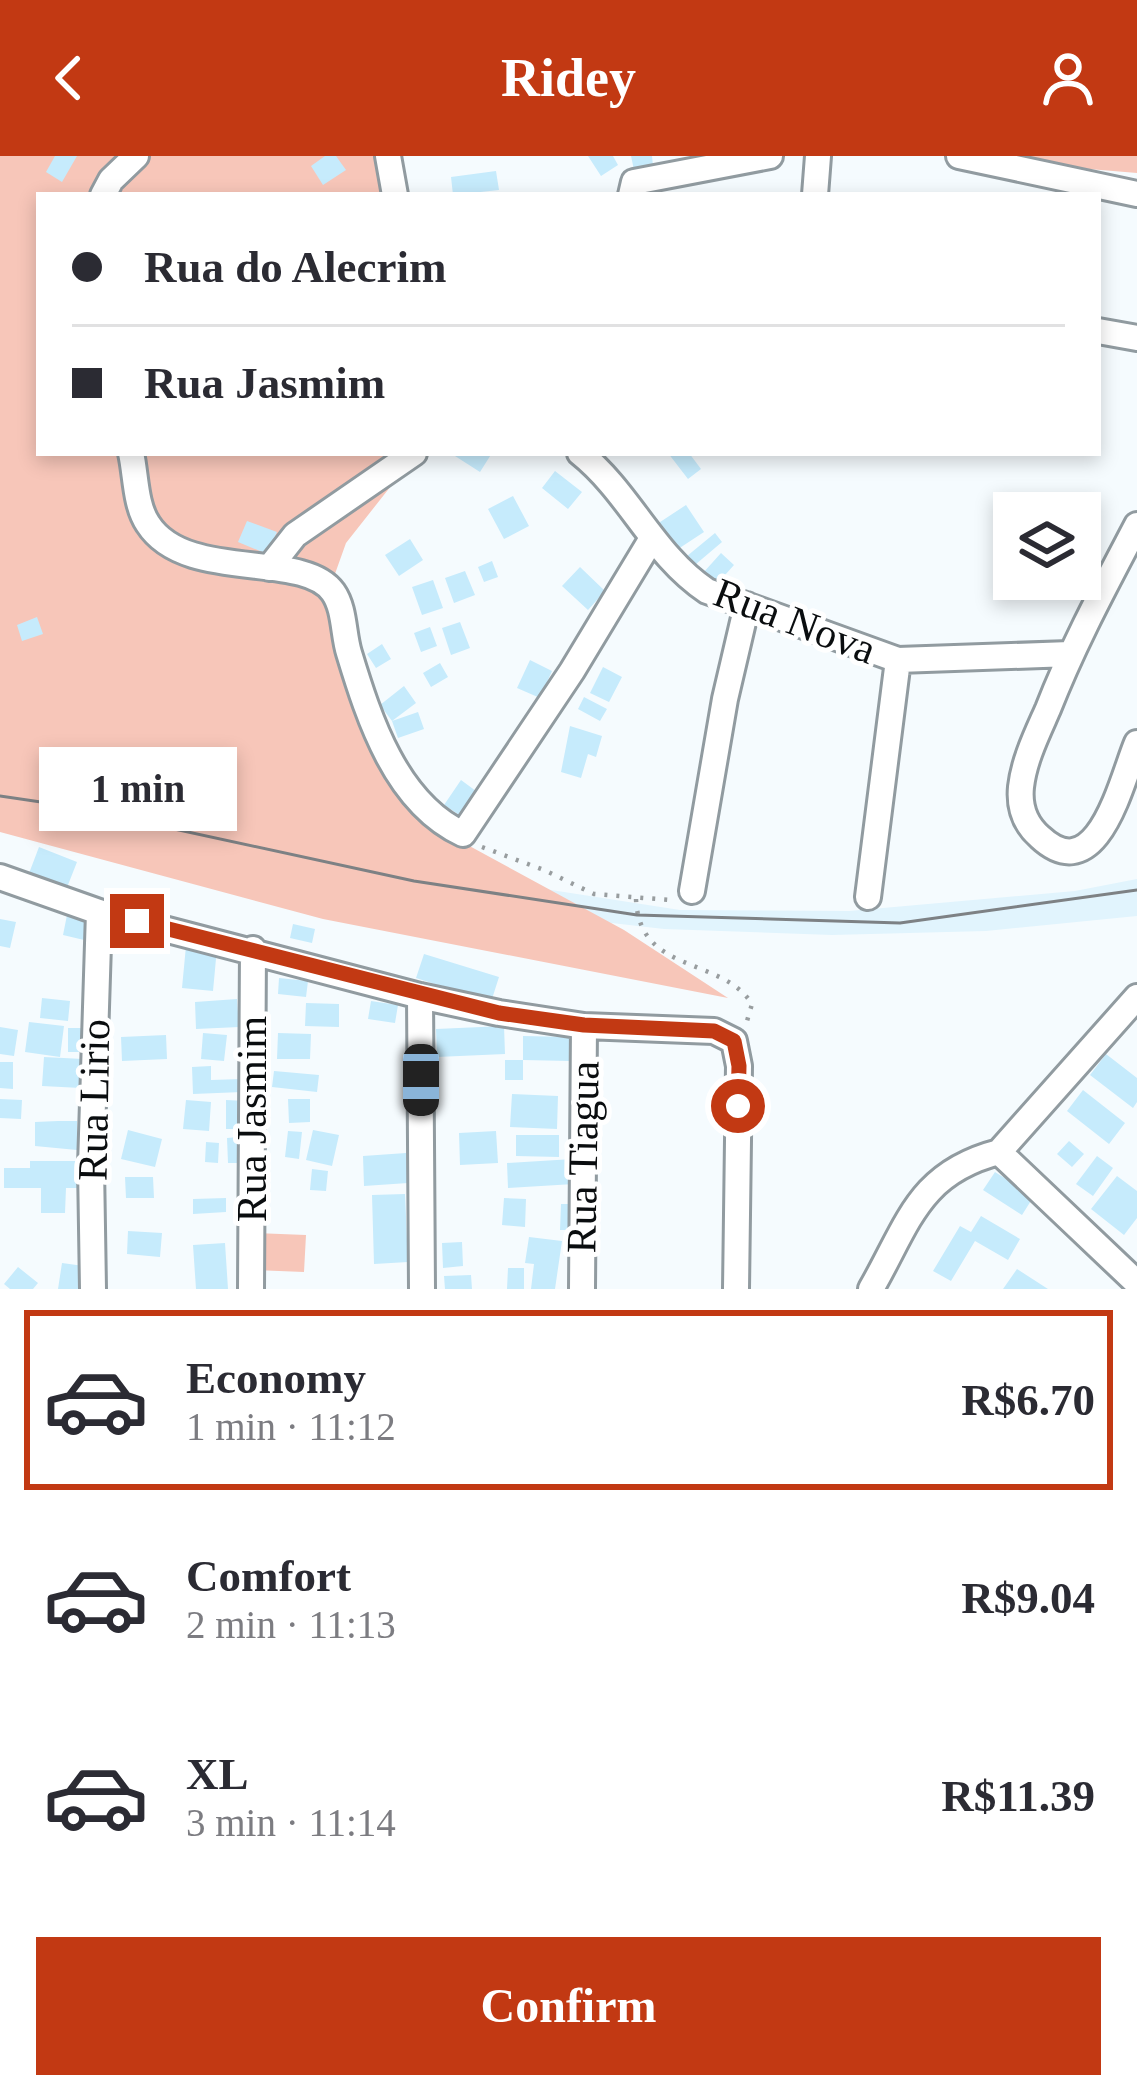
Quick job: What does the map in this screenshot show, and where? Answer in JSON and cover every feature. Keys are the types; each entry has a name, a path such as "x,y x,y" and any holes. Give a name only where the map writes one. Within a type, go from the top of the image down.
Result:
{"street":[{"path":"105,192 136,156"},
{"path":"388,156 394,192"},
{"path":"632,192 634,182 770,156"},
{"path":"815,192 818,156"},
{"path":"959,156 1137,194"},
{"path":"1101,332 1137,338"},
{"path":"131,456 140,508 155,533 169,544 209,559 315,578 332,591 340,605 356,675 397,772 410,794 463,834 572,671 651,540"},
{"path":"269,568 295,536 410,456"},
{"name":"Rua Nova","path":"583,456 622,495 651,540 682,574 707,591 898,660 1070,654"},
{"path":"1134,758 1093,842 1067,850 1053,847 1029,825 1021,805 1026,761 1070,654 1137,525"},
{"path":"692,891 724,699 747,605"},
{"path":"868,897 898,660"},
{"name":"Rua Jasmim","path":"0,878 99,912 420,996 584,1025 714,1031 734,1041"},
{"name":"Rua Lirio","path":"93,1289 91,1166 99,912"},
{"name":"Rua Jasmim","path":"251,1289 253,950"},
{"path":"420,996 422,1289"},
{"path":"871,1289 935,1181 957,1166 999,1152 1137,998"},
{"name":"Rua Tiagua","path":"582,1289 584,1025"},
{"path":"734,1041 739,1066 736,1289"},
{"path":"999,1152 1137,1283"}],"path":[{"path":"463,834 468,841 594,894 663,902 692,891"},
{"path":"636,899 638,924 647,938 748,998 750,1018 734,1041"}],"shaded area":[{"path":"0,156 389,156 400,192 36,192 36,456 415,456 346,543 326,599 429,824 624,930 728,998 323,919 0,832"},
{"path":"1017,156 1137,156 1137,173 1089,169"},
{"path":"0,781 519,885 680,910 849,911 1075,891 1137,879 1137,916 986,931 832,935 664,929 542,915"},
{"path":"255,1233 306,1235 304,1272 253,1270"}],"building":[{"path":"55,156 77,156 62,182 46,172"},
{"path":"325,156 336,156 346,170 323,185 311,166"},
{"path":"588,156 613,156 618,165 601,176"},
{"path":"631,156 652,156 653,166 634,170"},
{"path":"496,171 499,190 453,192 451,177"},
{"path":"455,456 490,456 480,472"},
{"path":"670,456 691,456 701,469 688,479"},
{"path":"555,471 582,492 568,509 542,488"},
{"path":"513,496 529,526 504,539 488,509"},
{"path":"686,505 704,532 672,553 654,526"},
{"path":"247,521 277,532 267,554 238,542"},
{"path":"715,533 722,542 689,570 681,561"},
{"path":"410,539 423,560 399,576 385,555"},
{"path":"721,553 734,565 716,585 703,573"},
{"path":"492,561 498,577 484,582 478,567"},
{"path":"580,567 605,591 588,610 562,586"},
{"path":"465,571 475,595 454,603 445,578"},
{"path":"433,580 443,608 422,615 412,587"},
{"path":"37,617 43,634 22,641 17,625"},
{"path":"460,622 470,648 451,655 442,628"},
{"path":"430,627 437,646 421,652 414,633"},
{"path":"382,644 391,659 376,668 367,654"},
{"path":"530,660 552,671 540,698 517,688"},
{"path":"440,663 448,677 431,687 423,673"},
{"path":"603,667 622,677 609,702 590,693"},
{"path":"404,686 416,703 392,721 380,705"},
{"path":"584,697 607,709 600,721 578,709"},
{"path":"418,712 424,729 398,738 392,721"},
{"path":"570,726 602,736 596,757 588,754 581,778 561,772"},
{"path":"461,780 480,794 464,818 444,805"},
{"path":"39,847 77,862 66,890 28,876"},
{"path":"67,915 89,919 84,940 63,935"},
{"path":"0,919 16,922 10,948 0,946"},
{"path":"293,924 315,929 312,943 290,938"},
{"path":"186,946 217,948 213,991 182,988"},
{"path":"424,954 499,977 491,1002 416,978"},
{"path":"279,978 308,981 306,997 278,994"},
{"path":"42,998 70,1001 68,1021 40,1018"},
{"path":"237,999 239,1027 196,1029 195,1002"},
{"path":"371,1001 398,1005 395,1023 368,1019"},
{"path":"306,1003 339,1004 339,1027 305,1026"},
{"path":"29,1022 64,1026 60,1057 25,1052"},
{"path":"504,1026 505,1054 437,1057 436,1029"},
{"path":"0,1027 18,1030 14,1056 0,1054"},
{"path":"68,1028 84,1028 84,1052 68,1052"},
{"path":"203,1033 227,1035 224,1061 201,1059"},
{"path":"278,1033 311,1034 310,1059 277,1059"},
{"path":"166,1035 167,1059 122,1061 121,1037"},
{"path":"523,1036 570,1037 570,1061 523,1060"},
{"path":"1106,1054 1137,1078 1133,1108 1090,1075"},
{"path":"44,1057 83,1059 81,1088 42,1086"},
{"path":"505,1060 523,1060 523,1080 505,1080"},
{"path":"0,1062 13,1062 13,1089 0,1088"},
{"path":"211,1066 211,1080 242,1079 242,1092 193,1094 192,1067"},
{"path":"274,1071 319,1075 317,1092 272,1087"},
{"path":"1083,1090 1125,1123 1109,1144 1067,1111"},
{"path":"512,1094 558,1096 557,1129 510,1127"},
{"path":"0,1099 22,1100 21,1119 0,1118"},
{"path":"288,1099 310,1099 310,1122 289,1123"},
{"path":"186,1100 211,1102 209,1131 183,1129"},
{"path":"226,1100 246,1101 246,1129 226,1129"},
{"path":"77,1121 77,1150 35,1146 35,1122"},
{"path":"128,1130 162,1139 155,1167 121,1159"},
{"path":"313,1130 339,1135 332,1166 306,1160"},
{"path":"288,1131 302,1132 299,1159 285,1157"},
{"path":"496,1131 498,1163 460,1165 459,1133"},
{"path":"516,1135 559,1135 559,1157 516,1156"},
{"path":"238,1137 239,1163 228,1163 227,1138"},
{"path":"1069,1141 1084,1154 1072,1167 1057,1154"},
{"path":"206,1142 219,1143 218,1163 205,1162"},
{"path":"406,1153 408,1183 364,1186 363,1156"},
{"path":"1097,1156 1113,1168 1093,1196 1076,1184"},
{"path":"573,1159 574,1184 508,1188 507,1163"},
{"path":"30,1161 83,1161 83,1188 66,1188 65,1213 41,1213 41,1188 4,1188 4,1168 30,1168"},
{"path":"312,1169 328,1171 326,1191 310,1190"},
{"path":"995,1172 1034,1196 1022,1215 983,1190"},
{"path":"1117,1176 1137,1191 1137,1218 1124,1235 1091,1209"},
{"path":"125,1177 153,1177 154,1198 126,1198"},
{"path":"405,1194 408,1262 374,1264 372,1195"},
{"path":"226,1198 226,1212 193,1214 193,1199"},
{"path":"504,1198 526,1199 525,1227 502,1225"},
{"path":"561,1204 575,1204 574,1230 560,1230"},
{"path":"981,1216 1020,1239 1008,1260 975,1241 951,1281 933,1271 960,1226 971,1232"},
{"path":"128,1231 162,1233 160,1257 127,1254"},
{"path":"529,1237 562,1241 555,1289 531,1289 534,1264 525,1263"},
{"path":"462,1242 463,1266 443,1268 442,1243"},
{"path":"225,1243 228,1289 196,1289 193,1245"},
{"path":"62,1263 91,1267 88,1289 58,1289"},
{"path":"18,1267 38,1283 33,1289 10,1289 4,1284"},
{"path":"508,1268 524,1268 524,1289 507,1289"},
{"path":"1017,1269 1048,1289 1003,1289"},
{"path":"471,1275 472,1289 445,1289 444,1276"}],"tram line":[{"path":"0,796 68,806 414,881 637,915 900,923 1137,890"}],"route":[{"path":"137,921 499,1013 584,1025 714,1031 734,1041 738,1106"}]}
